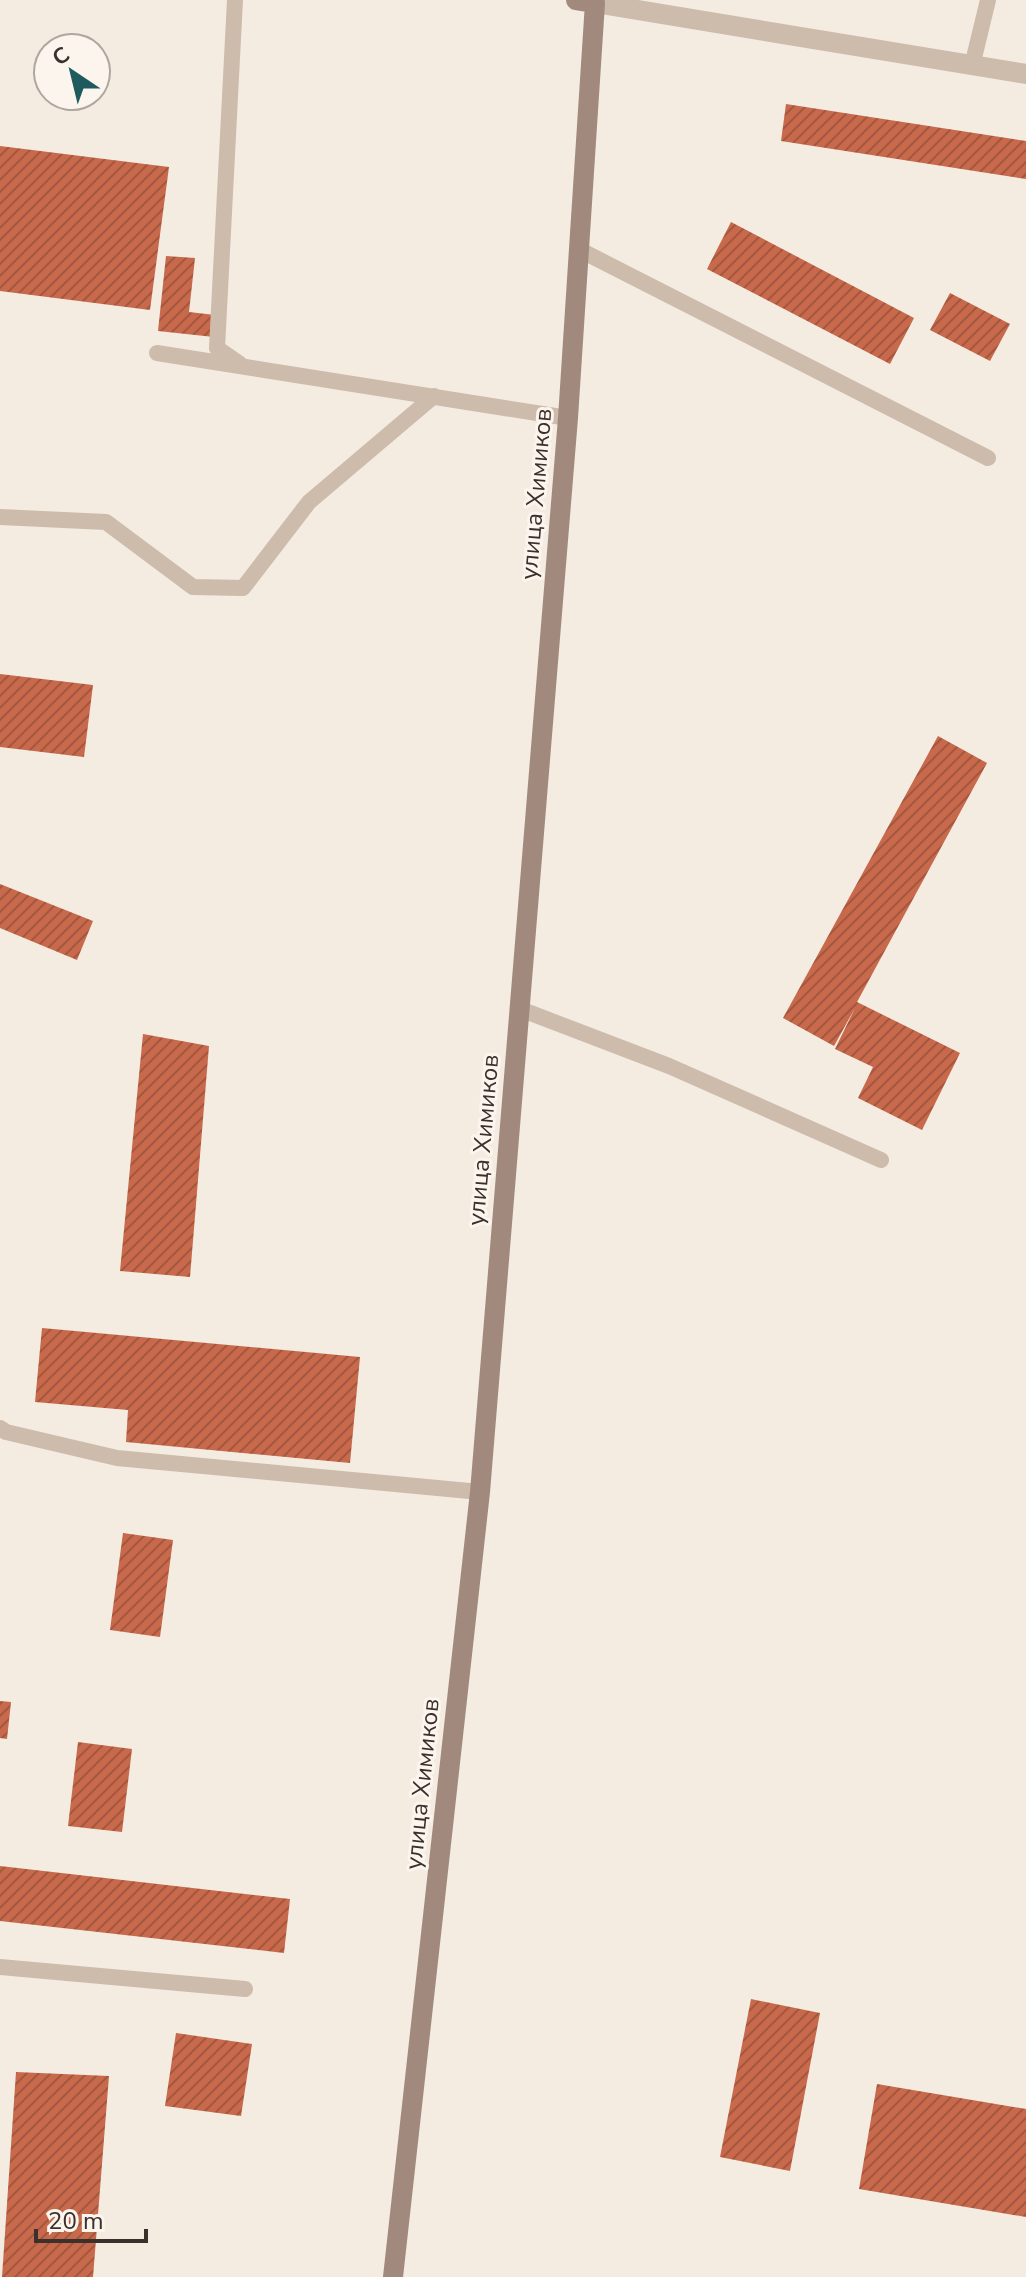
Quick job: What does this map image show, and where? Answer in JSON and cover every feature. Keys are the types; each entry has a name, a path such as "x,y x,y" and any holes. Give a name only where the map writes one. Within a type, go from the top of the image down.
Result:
{"main road":[{"name":"улица Химиков","path":"393,2277 480,1492 580,250 586,2"}],"street":[{"path":"586,2 1026,74"}],"lane":[{"path":"235,0 217,348 245,367"},
{"path":"972,66 988,0"},
{"path":"580,250 988,458"},
{"path":"157,353 568,418"},
{"path":"0,517 106,522 193,587 243,588 309,502 434,396"},
{"path":"520,1009 669,1066 881,1160"},
{"path":"0,1428 117,1458 480,1492"},
{"path":"0,1967 245,1989"}],"building":[{"path":"786,104 1026,141 1026,179 781,141"},
{"path":"0,146 169,167 150,310 0,291"},
{"path":"731,222 914,318 890,364 707,269"},
{"path":"166,256 195,258 189,312 215,315 214,337 158,331"},
{"path":"950,293 1010,324 990,361 930,330"},
{"path":"0,674 93,685 84,757 0,747"},
{"path":"938,736 987,763 857,1002 960,1053 922,1130 858,1098 873,1067 835,1049 855,1008 834,1046 783,1018"},
{"path":"0,884 93,921 77,960 0,928"},
{"path":"143,1034 209,1046 190,1277 120,1271"},
{"path":"42,1328 360,1357 350,1463 126,1442 128,1410 35,1402"},
{"path":"123,1533 173,1540 160,1637 110,1630"},
{"path":"0,1701 11,1702 7,1739 0,1738"},
{"path":"78,1742 132,1749 122,1832 68,1826"},
{"path":"0,1866 290,1899 284,1953 0,1921"},
{"path":"751,1999 820,2013 790,2171 720,2157"},
{"path":"176,2033 252,2044 241,2116 165,2106"},
{"path":"16,2072 109,2076 93,2277 2,2277"},
{"path":"877,2084 1026,2109 1026,2217 859,2189"}]}
